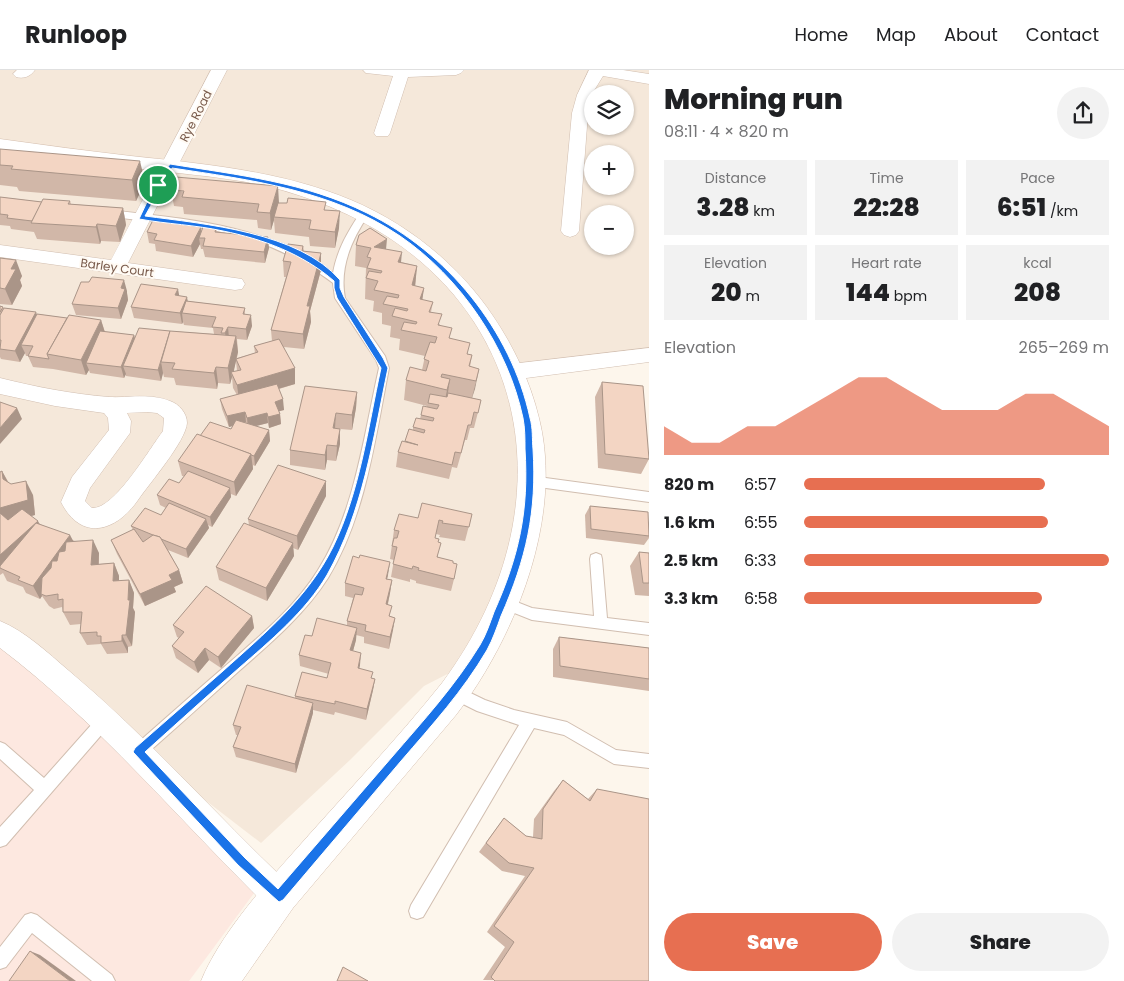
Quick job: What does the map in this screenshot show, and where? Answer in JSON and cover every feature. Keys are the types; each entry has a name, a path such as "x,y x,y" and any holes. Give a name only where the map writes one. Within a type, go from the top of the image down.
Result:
{"street":[{"name":"Rye Road","path":"116,268 219,70"},
{"path":"372,70 402,73 432,73 456,70"},
{"path":"570,231 580,113 585,95 598,70 649,79"},
{"path":"382,133 402,73"},
{"path":"0,145 170,166 270,182 306,191 364,214 402,235 444,269 463,289 497,339 520,394 527,420 531,481 527,525 504,603 484,646 454,692 279,896 220,981"},
{"name":"Barley Court","path":"0,251 235,284"},
{"path":"511,372 649,356"},
{"path":"0,386 110,405 155,405 167,409 177,419 176,427 166,444 123,503 116,510 98,519 91,519 83,517 72,502 80,484 119,433 120,418 110,405"},
{"path":"0,633 14,642 105,720 138,752 241,861 279,896"}],"lane":[{"path":"94,211 223,229 268,240 303,256 337,280"},
{"path":"138,752 266,638 305,598 323,574 351,514 358,492 384,368 381,359 340,298 337,288 337,280 354,228 364,214"},
{"path":"531,481 649,497"},
{"path":"596,559 601,623"},
{"path":"504,603 532,614 649,629"},
{"path":"454,692 482,706 530,721 567,729 614,757 649,761"},
{"path":"0,839 105,720"},
{"path":"417,911 530,721"},
{"path":"0,749 44,789"},
{"path":"0,961 31,921 106,981"}],"shaded area":[{"path":"0,70 649,70 649,350 502,367 522,460 510,555 461,667 424,686 350,760 261,843 170,773 0,624"},
{"path":"0,646 51,687 121,750 254,893 189,981 0,981"}],"building":[{"path":"0,149 140,161 132,180 11,169 13,166 0,165"},
{"path":"176,177 278,186 270,213 257,212 259,204 182,197 184,191 171,190"},
{"path":"0,197 42,202 32,221 7,218 8,215 0,214"},
{"path":"288,198 326,202 324,210 340,211 335,232 309,229 311,220 274,217 278,203 287,203"},
{"path":"43,199 70,201 68,204 123,208 116,226 97,224 96,227 31,223"},
{"path":"153,220 201,227 191,246 154,240 157,234 147,232"},
{"path":"203,227 216,228 215,232 268,237 264,252 203,246 205,238 199,238"},
{"path":"370,228 387,239 374,247 402,252 398,262 417,266 412,285 424,288 420,299 433,302 429,312 442,314 438,325 452,328 449,338 470,343 467,354 472,355 469,366 479,369 476,381 442,374 441,377 450,379 447,390 406,380 410,367 426,371 429,361 424,359 430,342 435,343 437,337 401,330 404,322 416,324 417,322 392,316 395,308 407,311 408,309 383,304 387,296 398,298 399,295 374,290 378,281 366,278 369,271 381,273 382,271 367,268 371,258 367,257 371,248 356,245 359,235"},
{"path":"288,244 303,246 302,251 321,253 307,306 310,306 303,334 271,330 291,262 283,261"},
{"path":"0,258 16,260 11,269 16,269 5,289 0,288"},
{"path":"92,277 124,280 121,288 125,289 118,308 72,304 81,282 89,282"},
{"path":"141,284 178,289 175,295 187,297 180,313 131,307"},
{"path":"186,301 245,308 243,314 251,315 246,329 228,327 225,333 221,333 223,328 212,327 216,317 182,313"},
{"path":"4,308 36,312 15,351 0,349 0,315"},
{"path":"37,314 67,318 47,354 49,359 28,356 33,346 21,345"},
{"path":"69,315 101,320 81,360 47,354"},
{"path":"139,328 170,331 158,370 123,366"},
{"path":"100,331 134,335 121,367 86,363"},
{"path":"170,331 236,336 228,368 216,367 214,373 172,369 175,363 161,362"},
{"path":"279,339 295,368 237,385 231,372 241,370 236,359 258,352 254,346"},
{"path":"602,382 643,386 649,459 605,454"},
{"path":"277,384 283,399 275,402 280,414 268,417 267,413 247,418 245,412 227,416 220,399"},
{"path":"305,386 357,392 352,415 336,413 333,428 340,429 337,446 327,445 325,455 290,450"},
{"path":"448,393 481,400 478,413 474,412 471,425 468,425 461,453 455,452 452,465 398,452 402,441 418,445 405,441 409,429 424,433 425,430 413,427 416,418 433,421 434,418 421,415 423,406 437,409 439,405 428,403 430,394 447,397"},
{"path":"0,402 17,408 0,428"},
{"path":"236,420 269,430 254,456 200,436 210,422 231,429"},
{"path":"197,434 251,454 234,482 178,461"},
{"path":"278,465 326,481 297,536 248,519"},
{"path":"2,471 3,479 11,484 26,481 28,500 0,508 0,472"},
{"path":"188,471 230,488 210,517 157,495 169,479 179,483"},
{"path":"169,503 206,519 186,549 131,526 145,508 161,515"},
{"path":"422,503 472,514 469,527 442,523 443,521 439,520 435,538 439,539 438,542 441,543 437,557 453,561 453,563 457,564 454,579 418,570 419,568 413,566 412,569 393,564 397,547 392,546 394,538 397,538 399,531 394,530 399,514 418,518"},
{"path":"590,506 648,512 649,536 591,529"},
{"path":"22,509 38,521 0,555 0,513 8,520"},
{"path":"36,523 70,535 33,586 18,580 20,577 0,568 0,566"},
{"path":"244,523 293,543 266,588 216,567"},
{"path":"134,529 143,542 153,535 160,537 179,570 169,575 172,580 140,594 111,540"},
{"path":"93,540 91,565 114,563 113,581 129,580 128,600 130,600 126,635 122,635 122,641 101,643 101,636 97,636 97,632 80,633 82,612 63,612 63,599 58,600 58,594 46,596 41,594 42,578 51,568 52,561 57,561 59,552 65,551 66,542"},
{"path":"639,552 649,553 649,583 643,583"},
{"path":"360,555 390,562 386,579 392,580 386,604 392,606 389,616 395,618 390,637 365,631 366,625 347,621 355,594 362,595 364,588 345,583 353,556 359,558"},
{"path":"206,586 252,616 218,657 205,648 194,662 172,646 184,632 173,625"},
{"path":"317,618 357,628 350,650 361,653 358,668 373,672 371,678 375,679 367,709 335,701 335,704 295,696 302,672 327,678 331,663 299,655 305,635 312,636"},
{"path":"559,637 649,648 649,679 560,666"},
{"path":"247,685 313,703 295,764 233,747 241,727 233,725"},
{"path":"563,780 590,801 597,789 649,799 649,981 495,981 491,977 514,942 494,926 534,868 509,863 486,843 504,818 526,836 542,839 543,809"},
{"path":"30,951 70,981 9,981"},
{"path":"343,967 368,981 337,981"}],"route":[{"path":"170,166 270,182 306,191 334,201 364,214 402,235 444,269 463,289 478,309 503,351 520,394 527,420 531,476 527,525 512,580 484,646 454,692 336,832 279,896 241,861 138,752 266,638 305,598 323,574 337,547 358,492 384,376 384,368 381,359 340,298 337,280 325,270 303,256 268,240 203,225 142,217 158,185 170,166"}]}
